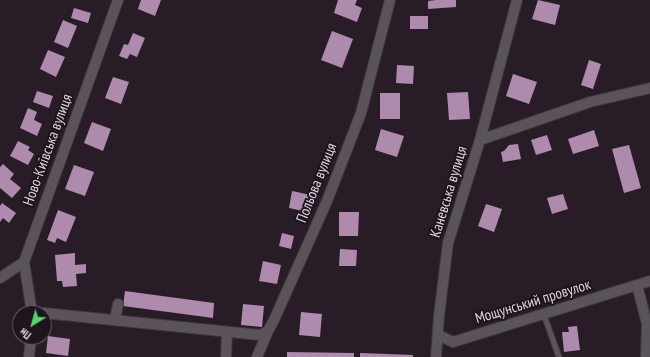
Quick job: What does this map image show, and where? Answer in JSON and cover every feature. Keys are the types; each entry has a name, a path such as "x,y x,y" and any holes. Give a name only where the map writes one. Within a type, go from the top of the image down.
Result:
{"street":[{"name":"Ново-Київська вулиця","path":"32,305 24,262 118,0"},
{"name":"Польова вулиця","path":"257,357 324,208 361,113 390,0"},
{"path":"480,140 517,0"},
{"name":"Каневська вулиця","path":"436,357 448,243 480,140 590,102 650,88"},
{"path":"0,278 24,262"},
{"name":"Мощунський провулок","path":"438,335 453,342 650,281"},
{"path":"637,285 647,324 646,357"},
{"path":"115,320 118,304"},
{"path":"52,314 260,335 268,331"},
{"path":"226,357 227,332"},
{"path":"30,357 31,345"}],"lane":[{"path":"544,315 559,357"}],"building":[{"path":"141,0 161,0 155,16 138,9"},
{"path":"338,0 357,0 355,5 362,8 357,22 334,13"},
{"path":"456,0 456,7 428,9 428,1"},
{"path":"538,0 560,5 555,25 532,19"},
{"path":"74,8 91,13 88,23 71,18"},
{"path":"410,16 428,16 428,29 410,29"},
{"path":"63,20 77,26 68,48 54,42"},
{"path":"332,31 353,39 342,68 321,60"},
{"path":"133,33 145,38 137,57 130,54 127,59 119,56 124,44 128,45"},
{"path":"48,50 65,57 56,77 40,69"},
{"path":"589,60 601,64 593,89 581,85"},
{"path":"397,65 414,66 413,84 396,83"},
{"path":"513,74 537,82 529,104 506,96"},
{"path":"113,77 129,82 121,104 105,98"},
{"path":"37,91 53,96 49,108 33,102"},
{"path":"468,92 470,119 449,120 447,93"},
{"path":"380,93 400,93 400,119 380,119"},
{"path":"28,108 37,112 34,120 42,124 37,136 20,128"},
{"path":"92,122 111,129 103,151 84,143"},
{"path":"381,129 404,136 397,157 375,150"},
{"path":"594,130 599,146 573,154 568,139"},
{"path":"547,135 552,150 536,155 531,140"},
{"path":"18,141 30,147 28,150 34,154 28,165 10,156"},
{"path":"518,144 521,159 503,162 501,152 504,151 509,145"},
{"path":"629,145 641,188 624,193 612,149"},
{"path":"3,164 14,174 10,179 21,188 12,198 0,188 0,167"},
{"path":"74,165 94,172 85,196 65,189"},
{"path":"292,191 311,195 309,204 304,203 303,211 289,208"},
{"path":"563,194 568,209 552,214 547,198"},
{"path":"2,203 16,213 9,223 3,218 0,222 0,206"},
{"path":"486,204 502,209 494,232 478,226"},
{"path":"58,210 76,217 66,242 57,238 55,243 47,240"},
{"path":"339,212 359,212 358,236 339,236"},
{"path":"282,233 294,236 291,249 279,246"},
{"path":"340,249 357,250 356,266 339,266"},
{"path":"75,253 75,265 86,264 86,273 76,274 77,286 63,287 62,281 57,281 55,255"},
{"path":"263,261 281,265 277,284 259,281"},
{"path":"125,291 214,303 213,318 123,306"},
{"path":"243,304 264,306 262,327 241,325"},
{"path":"301,312 322,314 320,337 299,335"},
{"path":"577,326 580,350 564,352 562,332 569,332 568,327"},
{"path":"52,337 70,339 68,356 46,353 47,345 52,345"},
{"path":"287,352 354,353 354,357 287,357"},
{"path":"360,353 413,355 413,357 360,357"}]}
